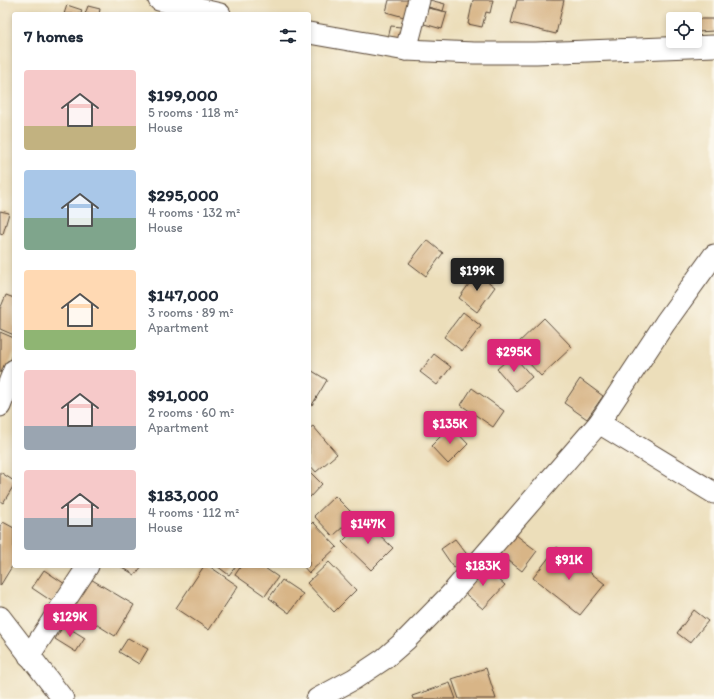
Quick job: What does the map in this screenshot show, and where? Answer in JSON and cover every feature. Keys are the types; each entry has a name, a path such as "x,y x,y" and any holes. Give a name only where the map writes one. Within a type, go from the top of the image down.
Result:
{"street":[{"path":"160,0 211,12"},
{"path":"406,50 420,0"},
{"path":"311,33 406,50 474,53 536,53 714,46"},
{"path":"317,699 378,663 407,639 450,595 599,423 665,323 714,256"},
{"path":"0,406 12,375"},
{"path":"599,423 714,494"},
{"path":"29,656 87,568"},
{"path":"0,617 63,699"}],"building":[{"path":"389,0 413,0 404,17 386,12"},
{"path":"430,0 445,4 443,11 428,7"},
{"path":"473,0 493,0 490,13 486,12 482,27 468,24"},
{"path":"517,0 564,0 556,34 511,23"},
{"path":"67,5 82,10 82,12 65,12"},
{"path":"88,6 100,9 99,12 86,12"},
{"path":"428,8 447,12 442,29 424,24"},
{"path":"702,19 714,19 714,31 702,32"},
{"path":"391,26 401,27 399,40 388,38"},
{"path":"0,211 9,213 3,234 0,233"},
{"path":"427,240 443,253 426,276 409,263"},
{"path":"477,273 495,287 477,312 459,298"},
{"path":"6,295 12,297 12,334 0,329 0,309"},
{"path":"463,312 481,326 462,351 444,337"},
{"path":"544,318 572,347 541,376 514,347"},
{"path":"0,332 12,337 12,357 5,374 0,372"},
{"path":"434,354 451,367 437,385 420,372"},
{"path":"513,355 532,377 516,391 497,369"},
{"path":"311,370 327,380 312,405 311,404"},
{"path":"580,379 603,396 587,419 564,403"},
{"path":"472,388 504,411 493,427 461,405"},
{"path":"313,426 337,454 316,472 311,466 311,428"},
{"path":"451,426 468,444 448,464 431,446"},
{"path":"0,472 12,480 12,488 3,503 0,501"},
{"path":"311,473 322,484 311,496"},
{"path":"335,496 355,516 333,536 314,516"},
{"path":"364,520 393,548 371,570 342,542"},
{"path":"3,522 12,527 12,566 0,586 0,526"},
{"path":"313,522 337,547 309,573 305,568 311,568 311,524"},
{"path":"512,532 537,551 522,571 496,551"},
{"path":"455,539 469,557 454,568 441,549"},
{"path":"557,547 605,584 580,615 533,578"},
{"path":"329,562 356,590 334,612 307,583"},
{"path":"482,565 505,585 483,609 461,590"},
{"path":"123,568 140,568 135,575"},
{"path":"203,568 212,568 238,586 209,630 176,608"},
{"path":"220,568 234,568 229,575"},
{"path":"240,568 265,568 278,577 265,596 235,575"},
{"path":"44,570 65,584 53,602 32,588"},
{"path":"89,578 134,605 115,636 70,608"},
{"path":"282,580 303,594 289,613 269,598"},
{"path":"694,610 708,621 690,643 677,633"},
{"path":"64,625 85,638 76,652 55,639"},
{"path":"128,638 148,649 139,664 119,652"},
{"path":"486,668 496,699 459,699 452,679"},
{"path":"450,683 456,699 413,699 412,696"}]}
